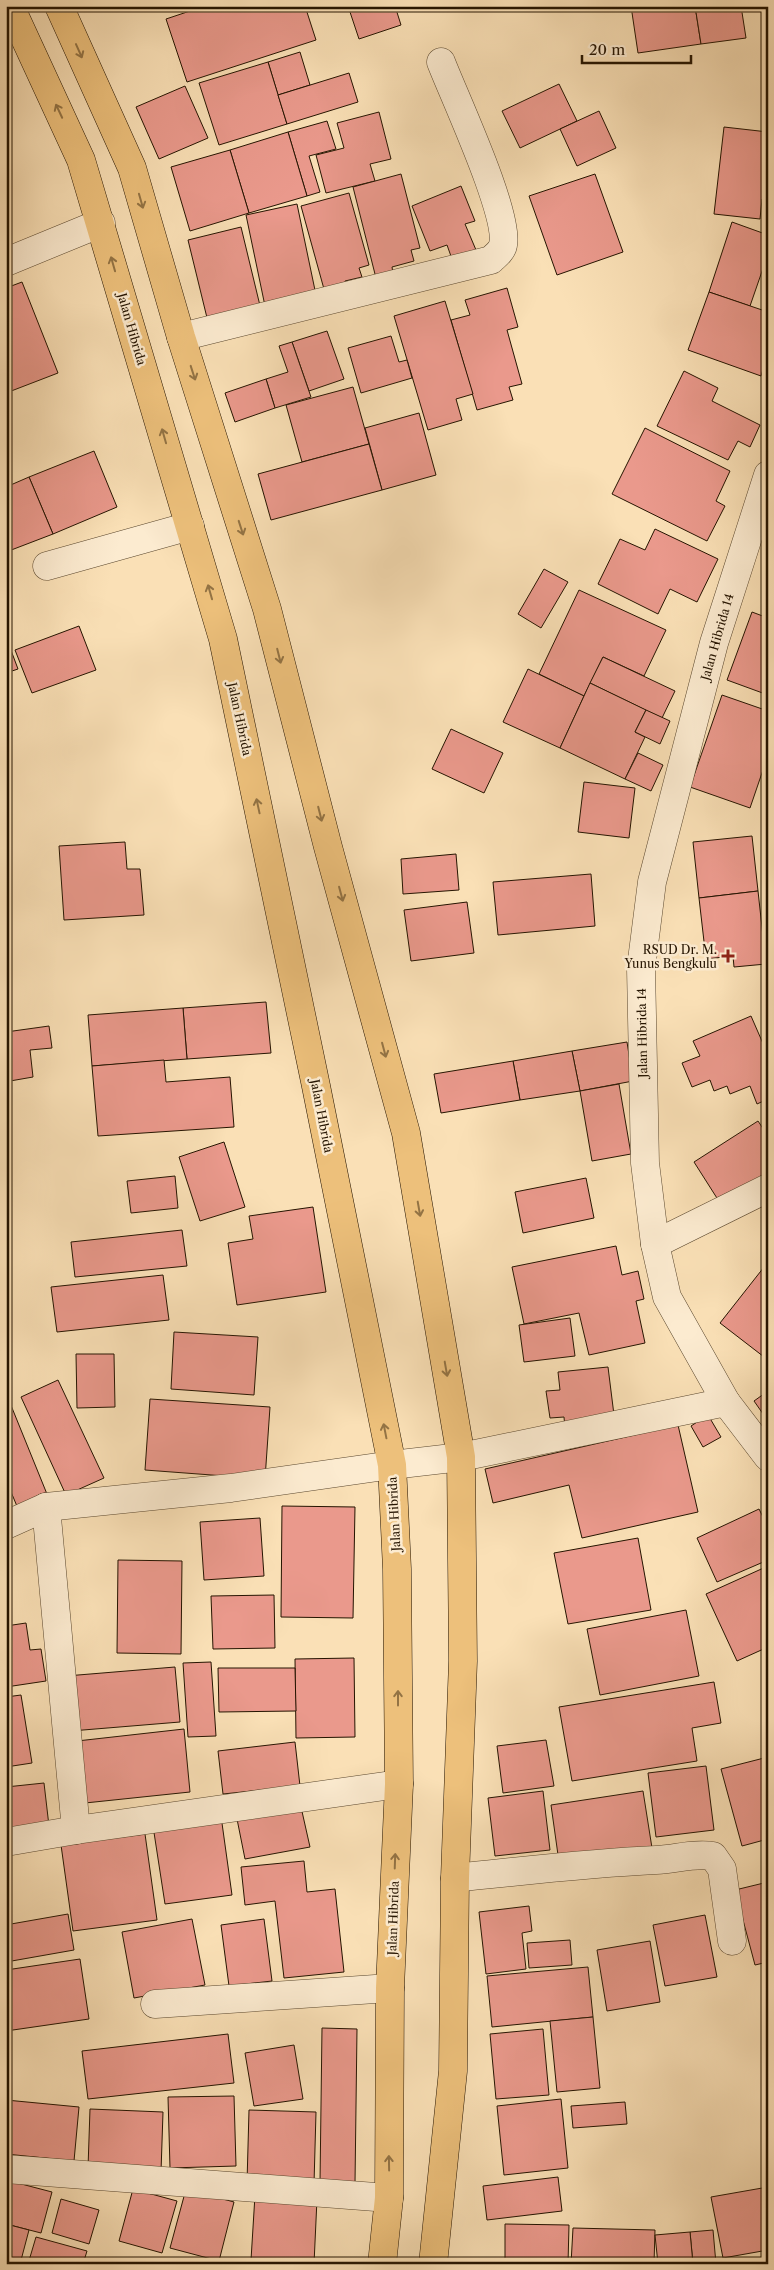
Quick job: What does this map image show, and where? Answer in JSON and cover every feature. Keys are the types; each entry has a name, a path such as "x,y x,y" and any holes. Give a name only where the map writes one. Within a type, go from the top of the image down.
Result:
{"main road":[{"name":"Jalan Hibrida","path":"10,6 81,160 223,639 392,1465 397,1569 398,1784 390,1988 389,2198 382,2264"},
{"path":"60,6 132,168 181,337 267,609 328,846 406,1133 461,1458 463,1661 455,1878 453,2071 433,2264"}],"street":[{"path":"181,337 491,260 503,247 504,230 499,211 440,62"},
{"path":"6,262 101,224"},
{"name":"Jalan Hibrida 14","path":"768,475 714,643 652,882 641,968 645,1163 655,1244 667,1297 726,1402 768,1457"},
{"path":"47,566 190,526"},
{"path":"655,1244 768,1188"},
{"path":"6,1525 46,1506 230,1488 392,1465 461,1458 726,1402"},
{"path":"46,1506 76,1830"},
{"path":"6,1842 76,1830 398,1784"},
{"path":"455,1878 602,1862 668,1859 700,1854 713,1856 722,1869 732,1941"},
{"path":"155,2004 390,1988"},
{"path":"6,2169 389,2198"}],"building":[{"path":"205,6 305,6 316,40 187,82 166,19"},
{"path":"348,6 395,6 401,25 359,39"},
{"path":"631,6 695,6 701,44 638,53"},
{"path":"695,6 741,6 746,38 701,44"},
{"path":"300,52 310,85 278,95 268,62"},
{"path":"268,62 287,124 219,145 199,83"},
{"path":"349,73 358,102 287,124 278,95"},
{"path":"559,84 577,121 520,148 502,111"},
{"path":"185,86 208,138 159,159 136,107"},
{"path":"599,111 616,148 577,166 560,129"},
{"path":"379,112 391,159 370,164 375,181 326,193 316,155 344,148 337,123"},
{"path":"327,121 336,149 309,156 320,192 307,196 288,132"},
{"path":"724,127 768,132 768,199 762,199 760,219 714,214"},
{"path":"288,132 307,196 249,213 230,150"},
{"path":"230,150 249,213 190,231 171,167"},
{"path":"401,174 420,248 411,250 414,261 392,267 394,279 377,282 353,187"},
{"path":"595,174 623,252 557,275 529,196"},
{"path":"461,186 475,221 465,224 476,250 452,259 447,245 430,251 412,206"},
{"path":"349,193 369,265 359,268 362,277 345,281 349,294 327,300 301,206"},
{"path":"297,204 316,295 265,306 246,215"},
{"path":"732,222 768,235 768,254 750,306 709,292"},
{"path":"241,227 262,314 209,326 188,240"},
{"path":"22,282 58,373 6,393 6,288"},
{"path":"507,288 518,327 507,330 522,384 509,387 513,400 477,410 451,320 470,315 465,300"},
{"path":"709,292 768,312 768,363 765,362 761,376 688,350"},
{"path":"445,301 473,394 456,399 462,420 428,430 394,316"},
{"path":"327,331 344,379 309,391 292,342"},
{"path":"391,336 399,362 407,360 412,378 361,393 348,348"},
{"path":"292,342 311,397 275,408 266,379 288,372 279,346"},
{"path":"684,371 718,388 712,401 760,425 750,447 738,441 728,460 657,426"},
{"path":"266,379 275,408 235,422 225,393"},
{"path":"353,387 369,444 302,462 286,405"},
{"path":"419,413 436,475 382,490 365,428"},
{"path":"645,428 730,471 716,501 725,506 707,541 612,494"},
{"path":"369,444 382,490 271,520 258,474"},
{"path":"94,451 117,507 53,534 29,477"},
{"path":"29,477 53,534 6,552 6,487"},
{"path":"655,529 718,559 697,602 670,589 658,614 598,584 620,539 645,550"},
{"path":"544,569 568,582 541,628 518,614"},
{"path":"579,590 666,630 644,676 603,657 584,696 539,674"},
{"path":"752,612 768,618 768,695 727,680"},
{"path":"79,626 96,670 32,693 15,650"},
{"path":"6,637 18,669 6,673"},
{"path":"603,657 675,691 662,718 590,683"},
{"path":"528,669 584,696 560,748 503,722"},
{"path":"590,683 646,710 635,732 645,737 625,779 560,748"},
{"path":"722,695 768,711 768,768 764,767 750,808 690,787"},
{"path":"646,710 670,721 660,744 635,732"},
{"path":"451,729 503,753 484,793 432,769"},
{"path":"638,753 663,765 651,791 625,779"},
{"path":"584,782 635,788 629,838 578,832"},
{"path":"752,836 758,891 699,898 693,842"},
{"path":"125,842 127,869 140,869 144,915 64,920 59,846"},
{"path":"456,854 459,890 403,894 401,859"},
{"path":"591,874 595,926 498,935 493,882"},
{"path":"758,891 766,964 734,967 733,956 706,959 699,898"},
{"path":"467,902 474,953 411,961 404,910"},
{"path":"266,1002 271,1053 187,1059 183,1008"},
{"path":"183,1008 187,1059 92,1066 88,1015"},
{"path":"751,1016 768,1055 768,1099 757,1104 750,1086 730,1094 727,1086 714,1091 710,1080 692,1087 682,1063 700,1056 693,1041"},
{"path":"49,1026 52,1048 30,1050 33,1077 10,1081 6,1032"},
{"path":"627,1042 633,1081 580,1091 572,1051"},
{"path":"572,1051 580,1091 520,1100 513,1061"},
{"path":"164,1060 166,1082 230,1077 234,1127 98,1136 92,1066"},
{"path":"513,1061 520,1100 441,1113 434,1074"},
{"path":"619,1084 631,1154 592,1161 580,1091"},
{"path":"758,1121 768,1136 768,1176 722,1206 694,1162"},
{"path":"224,1142 245,1207 200,1221 179,1157"},
{"path":"175,1176 178,1208 131,1213 127,1181"},
{"path":"586,1178 594,1218 523,1233 515,1192"},
{"path":"313,1207 326,1292 237,1305 228,1243 253,1239 249,1216"},
{"path":"182,1230 187,1266 75,1277 71,1242"},
{"path":"616,1246 622,1275 638,1271 644,1299 636,1301 645,1343 589,1355 579,1313 524,1324 512,1267"},
{"path":"768,1262 768,1360 720,1323"},
{"path":"163,1275 169,1320 57,1332 51,1287"},
{"path":"570,1318 575,1356 524,1362 519,1325"},
{"path":"174,1332 258,1337 254,1395 171,1389"},
{"path":"76,1354 114,1354 115,1407 77,1408"},
{"path":"608,1367 615,1423 565,1429 564,1417 550,1418 546,1391 560,1390 558,1372"},
{"path":"58,1380 104,1478 66,1495 21,1397"},
{"path":"768,1391 768,1421 754,1401"},
{"path":"8,1398 49,1499 19,1511 6,1480 6,1399"},
{"path":"150,1399 270,1407 265,1479 145,1470"},
{"path":"708,1415 721,1437 703,1447 691,1426"},
{"path":"678,1425 698,1512 582,1538 569,1485 493,1503 485,1469"},
{"path":"282,1506 355,1507 353,1618 281,1617"},
{"path":"759,1509 768,1527 768,1560 717,1582 697,1538"},
{"path":"260,1518 264,1576 204,1580 200,1522"},
{"path":"638,1538 651,1610 568,1624 554,1553"},
{"path":"118,1560 182,1561 181,1654 117,1653"},
{"path":"768,1566 768,1647 737,1661 706,1594"},
{"path":"274,1595 275,1648 213,1649 211,1596"},
{"path":"686,1610 699,1676 600,1695 587,1629"},
{"path":"26,1623 30,1650 41,1649 46,1681 6,1687 6,1626"},
{"path":"354,1658 355,1737 296,1738 295,1659"},
{"path":"211,1662 216,1736 188,1737 183,1663"},
{"path":"175,1667 180,1722 71,1731 66,1676"},
{"path":"218,1668 295,1668 296,1711 219,1712"},
{"path":"714,1682 721,1723 692,1728 697,1761 572,1781 559,1707"},
{"path":"21,1695 32,1763 6,1767 6,1697"},
{"path":"184,1729 190,1792 85,1803 77,1741"},
{"path":"546,1740 554,1786 503,1793 497,1746"},
{"path":"295,1742 300,1786 223,1794 218,1751"},
{"path":"768,1757 768,1839 742,1846 721,1769"},
{"path":"706,1766 714,1830 656,1837 648,1773"},
{"path":"44,1783 49,1826 6,1831 6,1787"},
{"path":"543,1791 550,1850 495,1856 488,1798"},
{"path":"643,1791 652,1848 559,1862 551,1805"},
{"path":"301,1807 310,1847 245,1859 237,1819"},
{"path":"221,1816 232,1895 165,1904 153,1826"},
{"path":"145,1834 157,1920 73,1931 61,1845"},
{"path":"304,1861 307,1892 335,1889 344,1972 284,1978 275,1901 245,1905 241,1867"},
{"path":"768,1882 768,1962 755,1965 735,1890"},
{"path":"6,1899 11,1924 68,1914 74,1950 6,1962"},
{"path":"529,1906 532,1931 522,1933 526,1969 486,1974 479,1912"},
{"path":"705,1915 717,1977 665,1986 653,1925"},
{"path":"192,1919 205,1985 134,1998 122,1932"},
{"path":"264,1919 272,1981 229,1986 221,1925"},
{"path":"570,1940 572,1965 529,1968 527,1943"},
{"path":"650,1941 660,2002 607,2011 597,1950"},
{"path":"80,1959 89,2019 6,2031 6,1970"},
{"path":"588,1967 593,2017 492,2027 487,1976"},
{"path":"593,2017 600,2088 557,2092 550,2021"},
{"path":"322,2028 357,2029 355,2183 320,2183"},
{"path":"543,2029 549,2095 496,2099 490,2034"},
{"path":"228,2034 234,2083 88,2099 82,2051"},
{"path":"294,2045 303,2099 254,2106 245,2053"},
{"path":"234,2096 236,2166 170,2168 168,2097"},
{"path":"561,2099 568,2168 504,2175 497,2106"},
{"path":"6,2100 79,2107 74,2161 6,2154"},
{"path":"625,2102 627,2124 573,2128 571,2106"},
{"path":"90,2109 163,2112 161,2172 88,2168"},
{"path":"249,2110 316,2112 314,2184 247,2183"},
{"path":"558,2177 562,2211 487,2220 483,2186"},
{"path":"6,2180 52,2192 41,2233 6,2224"},
{"path":"768,2187 768,2250 723,2258 711,2197"},
{"path":"133,2189 177,2201 162,2253 119,2241"},
{"path":"186,2189 234,2202 219,2261 170,2248"},
{"path":"255,2195 317,2199 314,2264 251,2260"},
{"path":"61,2199 99,2210 89,2244 52,2233"},
{"path":"6,2224 29,2230 20,2264 6,2264"},
{"path":"505,2224 569,2225 568,2264 505,2264"},
{"path":"573,2228 655,2230 654,2264 571,2264"},
{"path":"713,2230 716,2264 693,2264 690,2232"},
{"path":"690,2232 693,2264 658,2264 655,2235"},
{"path":"36,2237 87,2251 83,2264 28,2264"},
{"path":"768,2258 768,2264 740,2264"}],"place":[{"name":"RSUD Dr. M. Yunus Bengkulu","path":"728,956"}]}
